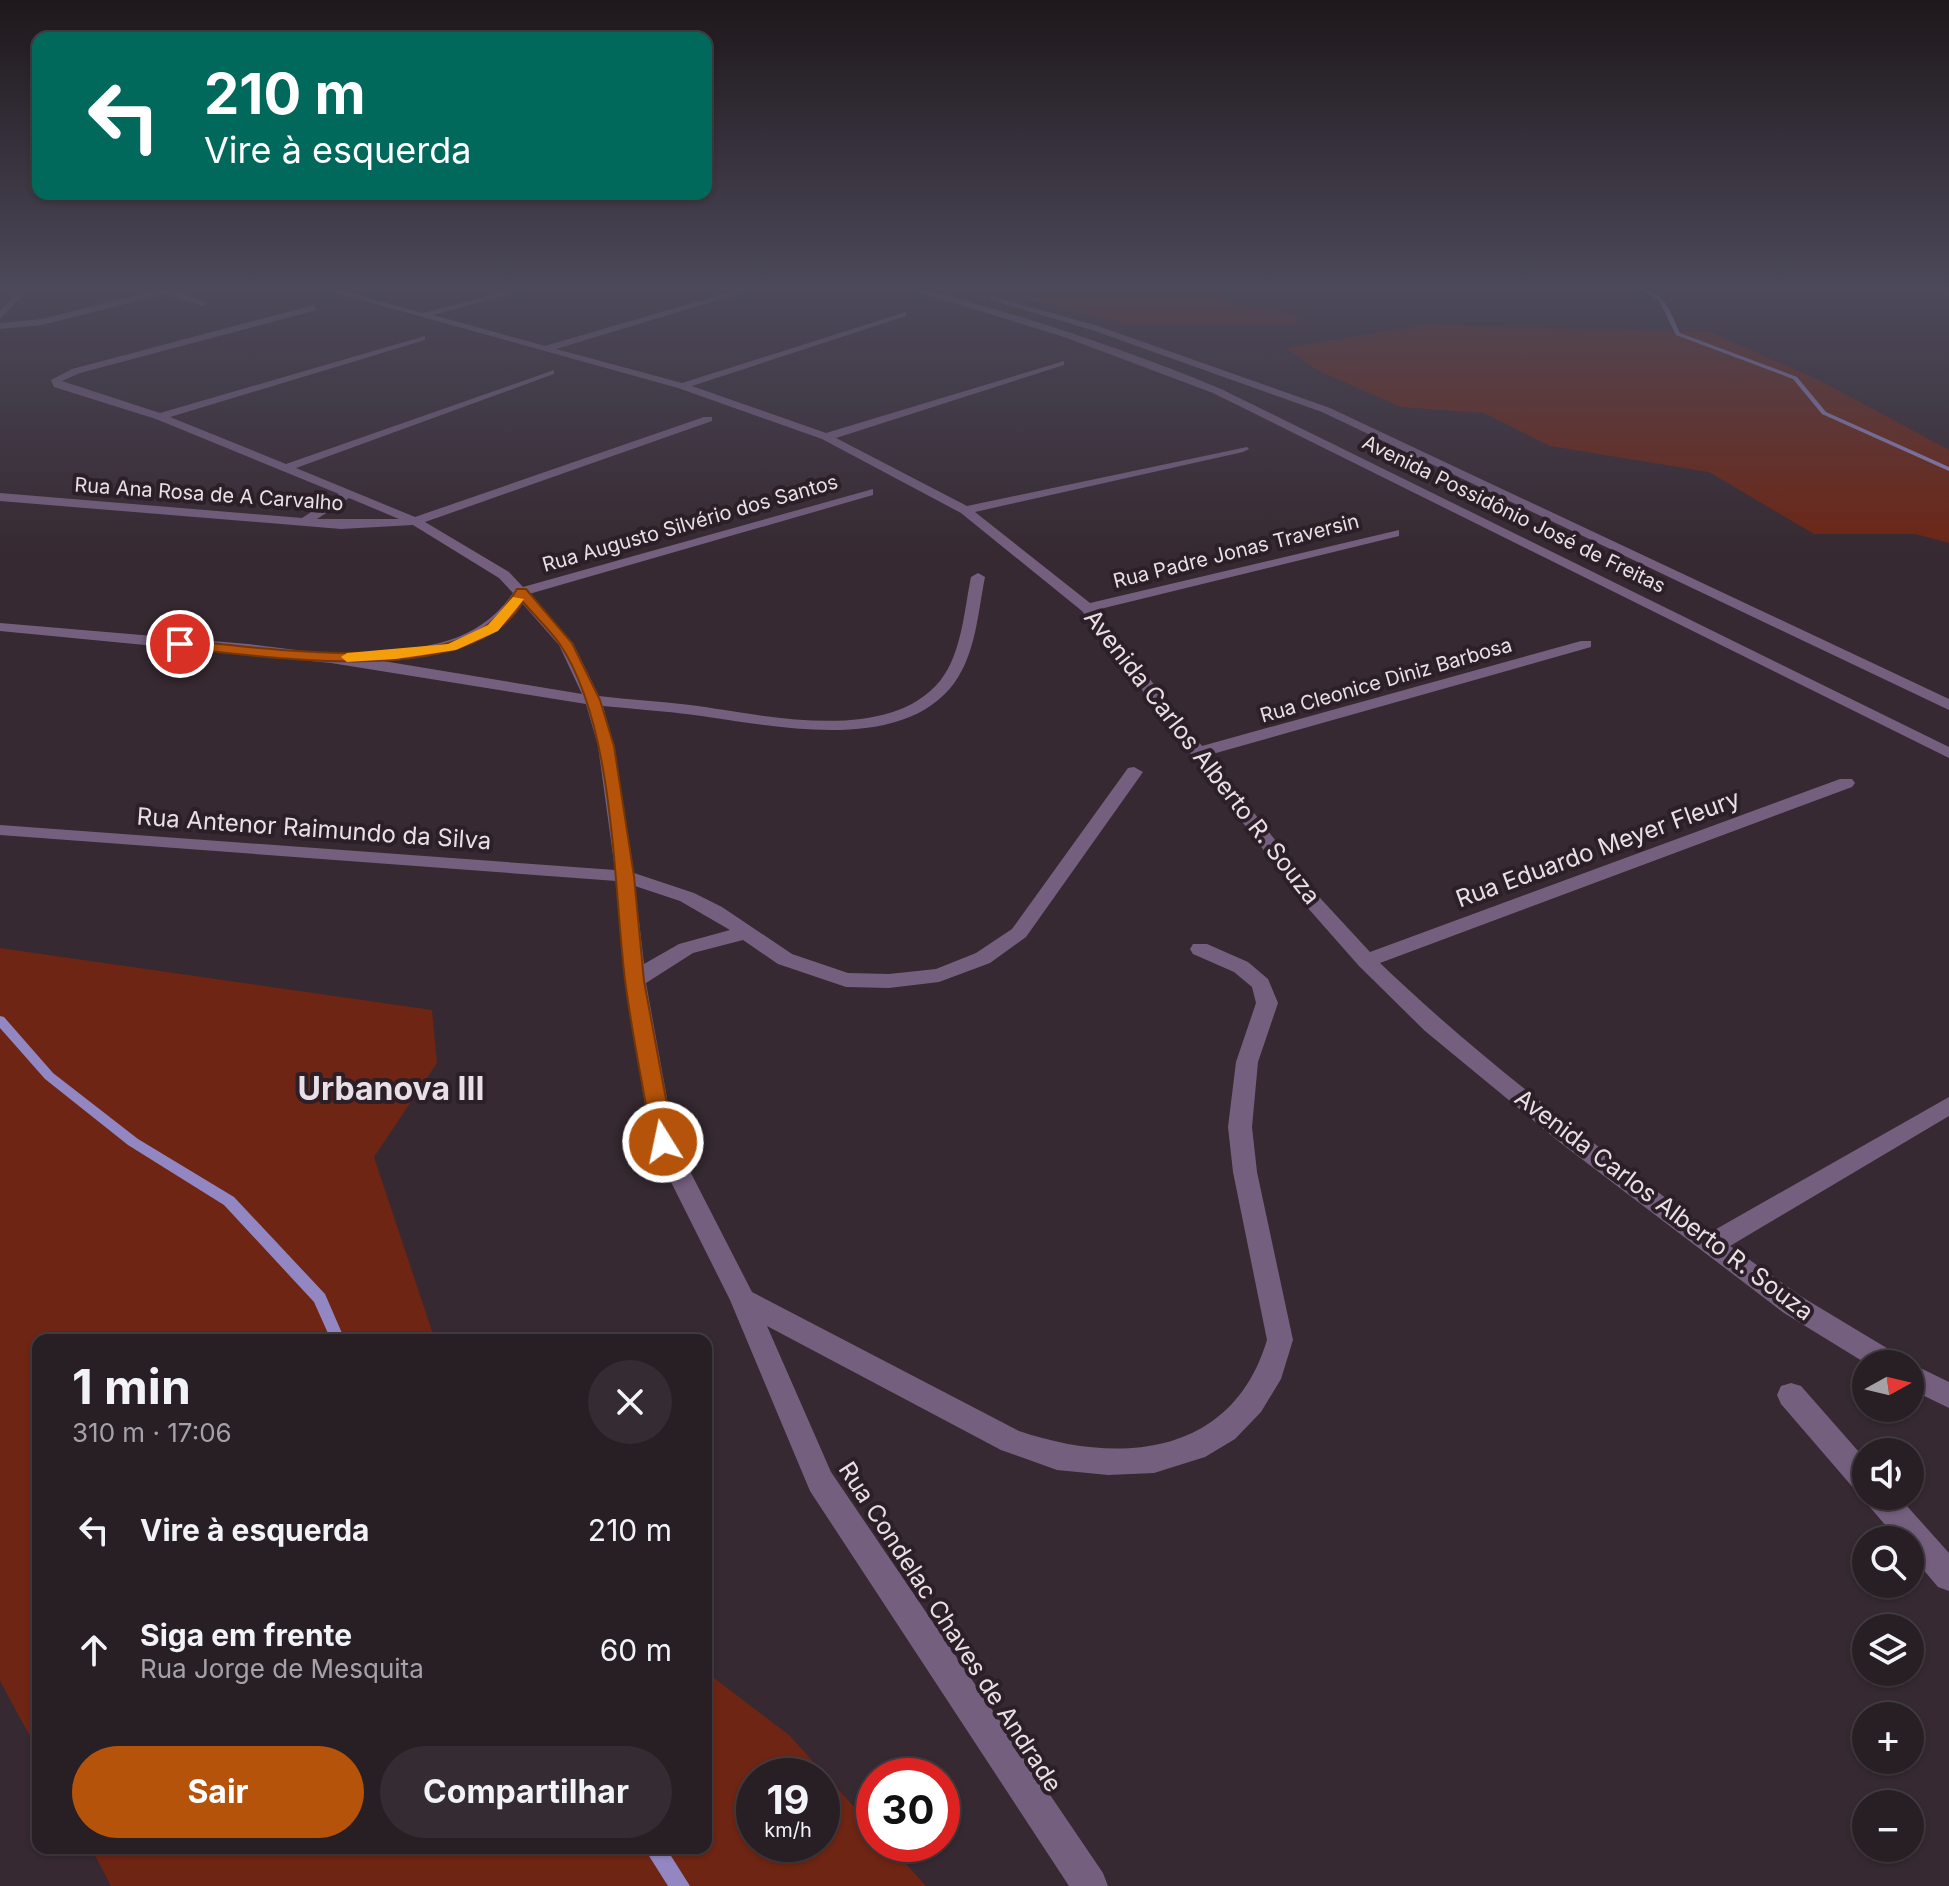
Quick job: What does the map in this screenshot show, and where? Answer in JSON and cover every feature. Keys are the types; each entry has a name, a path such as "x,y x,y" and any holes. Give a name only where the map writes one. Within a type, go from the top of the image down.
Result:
{"street":[{"name":"Rua Condelac Chaves de Andrade","path":"60,378 56,380 58,385 160,417 415,521 477,556 521,592 566,643 593,700 606,746 625,876 635,981 663,1142 743,1300 820,1481 1090,1886"},
{"path":"160,417 289,378"},
{"path":"283,469 533,378"},
{"name":"Avenida Carlos Alberto R. Souza","path":"652,378 826,437 965,510 1087,608 1314,903 1366,961 1433,1026 1494,1078 1710,1245 1793,1305 1867,1350"},
{"path":"682,386 707,378"},
{"path":"826,437 1013,378"},
{"name":"Avenida Possidônio José de Freitas","path":"1183,378 1217,391 1949,753"},
{"name":"Avenida Possidônio José de Freitas","path":"1236,378 1326,410 1949,705"},
{"name":"Rua Ana Rosa de A Carvalho","path":"0,497 304,522 382,525 415,521 708,419"},
{"path":"965,510 1243,449"},
{"name":"Rua Augusto Silvério dos Santos","path":"521,592 869,492"},
{"path":"304,522 349,493"},
{"name":"Rua Padre Jonas Traversin","path":"1087,608 1394,533"},
{"path":"0,627 331,658 593,700 679,708 789,724 842,725 894,715 940,692 959,668 978,577"},
{"path":"331,658 395,655 451,647 493,628 514,605 521,592"},
{"name":"Rua Cleonice Diniz Barbosa","path":"1197,753 1586,644"},
{"name":"Rua Antenor Raimundo da Silva","path":"0,830 625,876 687,897 715,911 785,959 846,980 889,981 939,975 983,958 1019,933 1134,772"},
{"name":"Rua Eduardo Meyer Fleury","path":"1366,961 1846,783"},
{"path":"635,981 664,957 690,945 745,933"},
{"path":"743,1300 1011,1441 1057,1457 1108,1462 1154,1460 1195,1448 1225,1430 1251,1403 1271,1371 1280,1340 1245,1172 1240,1127 1247,1062 1267,1003 1261,984 1241,967 1200,949"},
{"path":"1710,1245 1949,1105"},
{"path":"1924,1383 1949,1396"},
{"path":"1791,1395 1852,1465"},
{"path":"1891,1510 1949,1576"}],"shaded area":[{"path":"1335,378 1814,378 1949,450 1949,543 1915,534 1814,534 1709,472 1550,446 1484,413 1401,407"},
{"path":"0,948 432,1010 437,1063 374,1157 433,1334 32,1334 32,1740 0,1681"},
{"path":"712,1677 789,1735 810,1758 736,1758 736,1862 840,1862 840,1791 856,1809 856,1862 904,1862 926,1886 111,1886 94,1854 712,1854"}],"waterway":[{"path":"1795,378 1824,413 1949,469"},
{"path":"0,1020 49,1076 133,1142 229,1201 320,1298 335,1334"},
{"path":"658,1854 680,1886"}],"slow traffic":[{"path":"347,657 395,655 451,647 493,628 518,599"}],"district":[{"name":"Urbanova III","path":"391,1089"}],"route":[{"path":"180,644 331,658 422,652 451,647 493,628 505,617 521,592 566,643 593,700 606,746 625,876 635,981 663,1142"}]}
